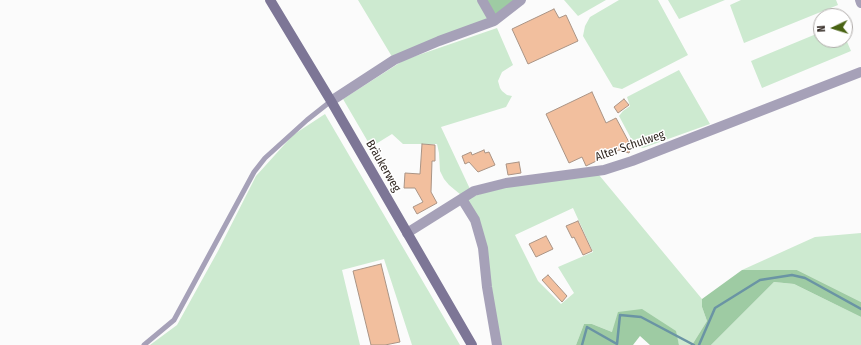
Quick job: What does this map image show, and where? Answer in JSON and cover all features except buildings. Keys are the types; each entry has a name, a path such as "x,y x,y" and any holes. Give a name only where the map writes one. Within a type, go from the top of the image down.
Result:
{"main road":[{"name":"Bräukerweg","path":"270,0 331,101 472,345"}],"street":[{"path":"482,0 494,21"},
{"path":"331,101 394,60 439,41 494,21 521,0"},
{"name":"Alter Schulweg","path":"407,233 474,191 506,183 604,170 639,158 861,72"},
{"path":"462,199 475,220 483,248 487,287 497,345"}],"lane":[{"path":"144,345 174,320 254,172 265,158 307,120 331,101"}],"green space":[{"path":"358,0 482,0 494,21 394,60"},
{"path":"482,0 521,0 494,21"},
{"path":"564,0 606,0 578,16"},
{"path":"619,0 658,0 688,55 622,89 613,87 583,36 585,26 590,17"},
{"path":"668,0 725,0 679,19"},
{"path":"741,0 836,0 838,5 831,8 813,8 813,15 744,43 730,5"},
{"path":"497,28 513,65 502,72 498,81 502,91 507,95 512,96 506,107 441,127 470,189 461,195 444,179 440,171 437,144 403,144 392,134 371,147 343,99 404,60"},
{"path":"813,35 813,48 850,48 851,51 762,88 751,61"},
{"path":"679,70 710,124 643,148 636,146 619,116 630,106 627,97"},
{"path":"325,114 460,345 412,345 384,259 342,270 360,345 150,345 177,325 218,251 256,176 293,135"},
{"path":"599,175 702,299 702,307 707,321 692,345 679,345 675,331 612,332 592,324 584,324 576,345 500,345 490,286 466,199 506,185","holes":["573,208 593,252 558,267 574,293 561,304 538,281 515,235"]},
{"path":"861,233 861,302 797,270 742,270 815,237"},
{"path":"742,270 797,270 861,302 861,317 794,284 774,282 711,345 692,345 707,321 702,307 702,299"},
{"path":"774,282 794,284 861,317 861,345 711,345"},
{"path":"642,309 676,331 679,345 650,345 640,336 633,345 576,345 584,324 592,324 612,332 618,312"}],"waterway":[{"path":"699,345 715,308 760,280 792,275 805,278 861,309"},
{"path":"582,345 587,327 617,344 620,315 641,317 694,345"}]}
